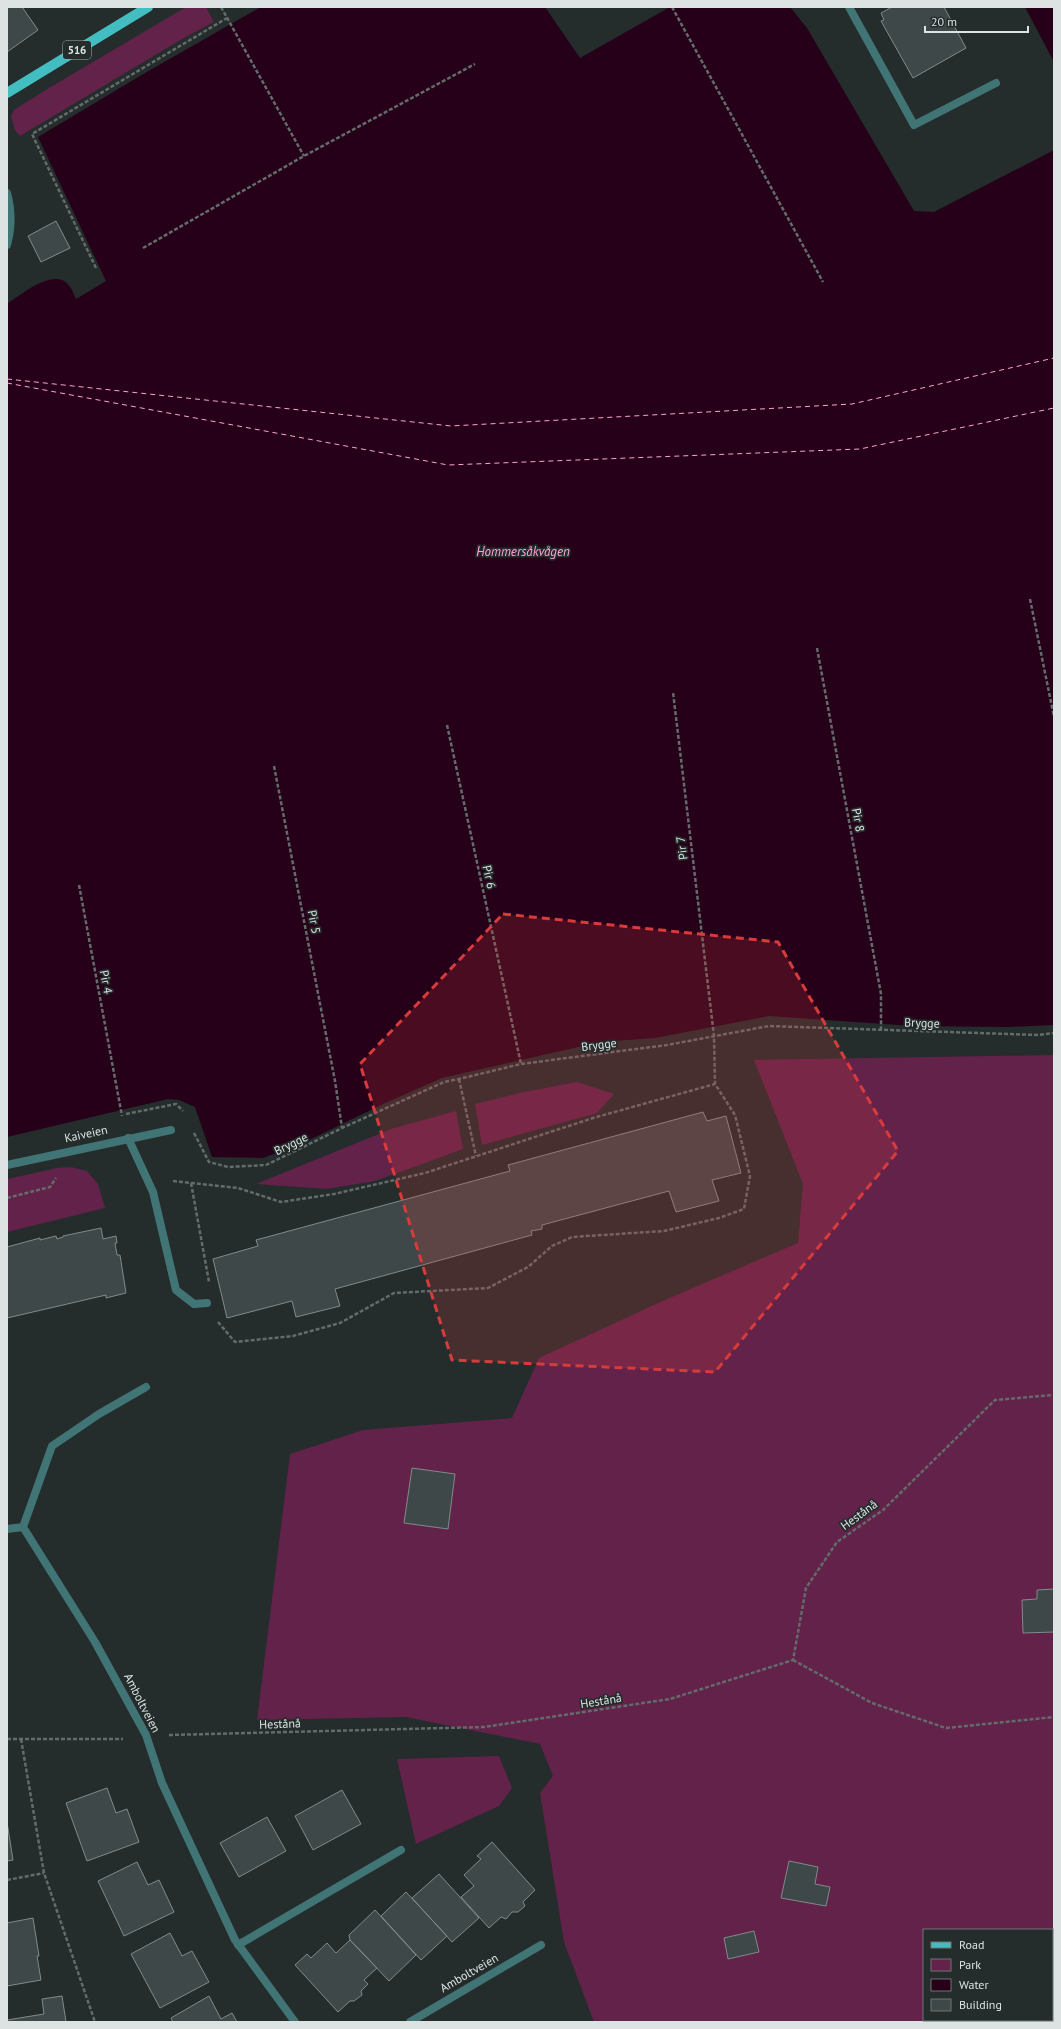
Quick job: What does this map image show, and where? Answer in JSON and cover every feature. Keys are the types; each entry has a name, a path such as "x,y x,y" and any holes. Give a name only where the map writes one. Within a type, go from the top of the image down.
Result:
{"main road":[{"name":"516","path":"7,93 148,7"}],"street":[{"path":"849,7 914,125 996,83"},
{"path":"7,193 10,202 12,228 7,245"},
{"name":"Kaiveien","path":"7,1165 171,1130"},
{"path":"128,1138 153,1192 176,1290 194,1304 207,1303"},
{"path":"7,1530 23,1527 52,1446 99,1414 146,1387"},
{"name":"Amboltveien","path":"23,1527 95,1642 146,1735 162,1783 238,1945 295,2022"},
{"path":"238,1945 402,1850"},
{"name":"Amboltveien","path":"410,2022 541,1945"}],"path":[{"path":"220,7 228,18 304,156"},
{"path":"672,7 823,282"},
{"path":"96,268 32,134 228,18"},
{"path":"143,248 304,156 475,64"},
{"path":"1030,599 1054,717"},
{"name":"Pir 8","path":"818,648 881,994 881,1031"},
{"name":"Pir 7","path":"673,692 714,1036 715,1084"},
{"name":"Pir 6","path":"447,724 521,1064"},
{"name":"Pir 5","path":"274,766 336,1081 342,1128"},
{"name":"Pir 4","path":"79,885 122,1115"},
{"name":"Brygge","path":"192,1130 209,1162 228,1167 266,1165 342,1128 444,1082 521,1064 667,1045 769,1026 881,1031 1038,1035 1054,1033"},
{"path":"459,1079 476,1156"},
{"path":"146,1176 238,1188 282,1202 334,1194 425,1173 593,1118 715,1084 735,1115 750,1176 744,1209 719,1218 664,1231 572,1237 552,1246 528,1267 488,1288 394,1293 340,1323 293,1336 235,1342 218,1321"},
{"path":"191,1183 210,1284"},
{"name":"Hestånå","path":"7,1739 137,1740 146,1735 484,1727 670,1699 794,1660 806,1588 837,1542 883,1510 995,1400 1054,1395"},
{"path":"794,1660 872,1703 946,1728 1054,1717"},
{"path":"21,1739 44,1873 95,2022"},
{"path":"7,1880 44,1873"}],"highlighted area":[{"path":"503,914 778,942 898,1151 715,1372 452,1360 360,1064"}],"green space":[{"path":"186,7 206,7 214,22 182,39 20,136 15,130 11,116 14,110"},
{"path":"1054,1055 1054,2022 594,2022 564,1942 540,1793 553,1776 540,1744 406,1717 257,1720 290,1454 363,1430 512,1418 539,1358 665,1300 798,1243 803,1184 754,1060"},
{"path":"577,1082 614,1094 597,1113 482,1145 475,1104 524,1092"},
{"path":"456,1111 463,1149 375,1181 327,1189 256,1184 391,1129"},
{"path":"71,1167 87,1171 98,1184 105,1208 7,1232 7,1179 57,1168"},
{"path":"499,1756 512,1788 499,1806 416,1844 397,1759"}],"water":[{"name":"Hommersåkvågen","path":"261,7 545,7 580,58 670,7 790,7 807,28 914,211 934,212 1054,150 1054,1025 1009,1027 913,1026 769,1016 655,1038 600,1042 442,1078 383,1104 297,1146 263,1158 212,1157 195,1107 179,1100 168,1099 7,1137 7,304 30,288 48,280 56,279 64,281 71,288 76,299 106,281 38,137 145,73"},
{"path":"1025,7 1054,7 1054,62"}],"building":[{"path":"7,7 22,7 38,30 7,52"},
{"path":"892,7 944,7 966,48 913,78 881,21 884,20 881,13"},
{"path":"56,221 70,248 41,262 28,236"},
{"path":"703,1112 707,1121 726,1116 741,1173 712,1180 719,1201 676,1212 669,1191 542,1225 542,1229 531,1231 532,1235 335,1289 340,1306 296,1317 292,1301 227,1318 213,1259 258,1246 256,1240 510,1171 508,1165"},
{"path":"101,1228 103,1239 116,1236 117,1243 115,1243 117,1255 120,1255 126,1293 106,1298 106,1295 7,1318 7,1247 40,1238 40,1240 56,1236 57,1239 63,1236"},
{"path":"412,1468 455,1474 448,1529 404,1523"},
{"path":"1054,1589 1054,1632 1023,1633 1022,1600 1037,1599 1037,1590"},
{"path":"107,1788 116,1813 127,1809 139,1842 87,1861 66,1803"},
{"path":"342,1790 361,1824 313,1850 295,1816"},
{"path":"267,1817 286,1851 239,1877 220,1843"},
{"path":"7,1822 13,1860 7,1861"},
{"path":"492,1842 535,1890 523,1902 525,1906 518,1912 512,1912 506,1919 501,1917 489,1928 461,1897 474,1886 464,1875 481,1859 477,1856"},
{"path":"789,1861 818,1867 815,1884 830,1887 826,1906 781,1898"},
{"path":"137,1862 148,1885 159,1880 174,1912 124,1936 98,1881"},
{"path":"439,1874 479,1918 452,1942 412,1898"},
{"path":"406,1892 447,1936 421,1960 381,1916"},
{"path":"375,1910 416,1955 389,1981 350,1940 349,1935"},
{"path":"33,1918 41,1980 7,1986 7,1923"},
{"path":"754,1931 759,1952 728,1959 724,1938"},
{"path":"170,1933 182,1956 192,1951 209,1982 160,2008 131,1954"},
{"path":"350,1940 377,1968 364,1980 368,1984 361,1991 362,1995 354,2001 350,2001 338,2012 295,1965 307,1954 311,1958 327,1943 336,1953"},
{"path":"62,1996 66,2022 7,2022 7,2020 44,2014 42,1999"},
{"path":"209,1996 221,2019 232,2013 237,2022 173,2022 171,2018"}],"ferry route":[{"path":"7,379 451,426 852,404 1054,358"},
{"path":"7,383 448,465 860,449 1054,408"}]}
